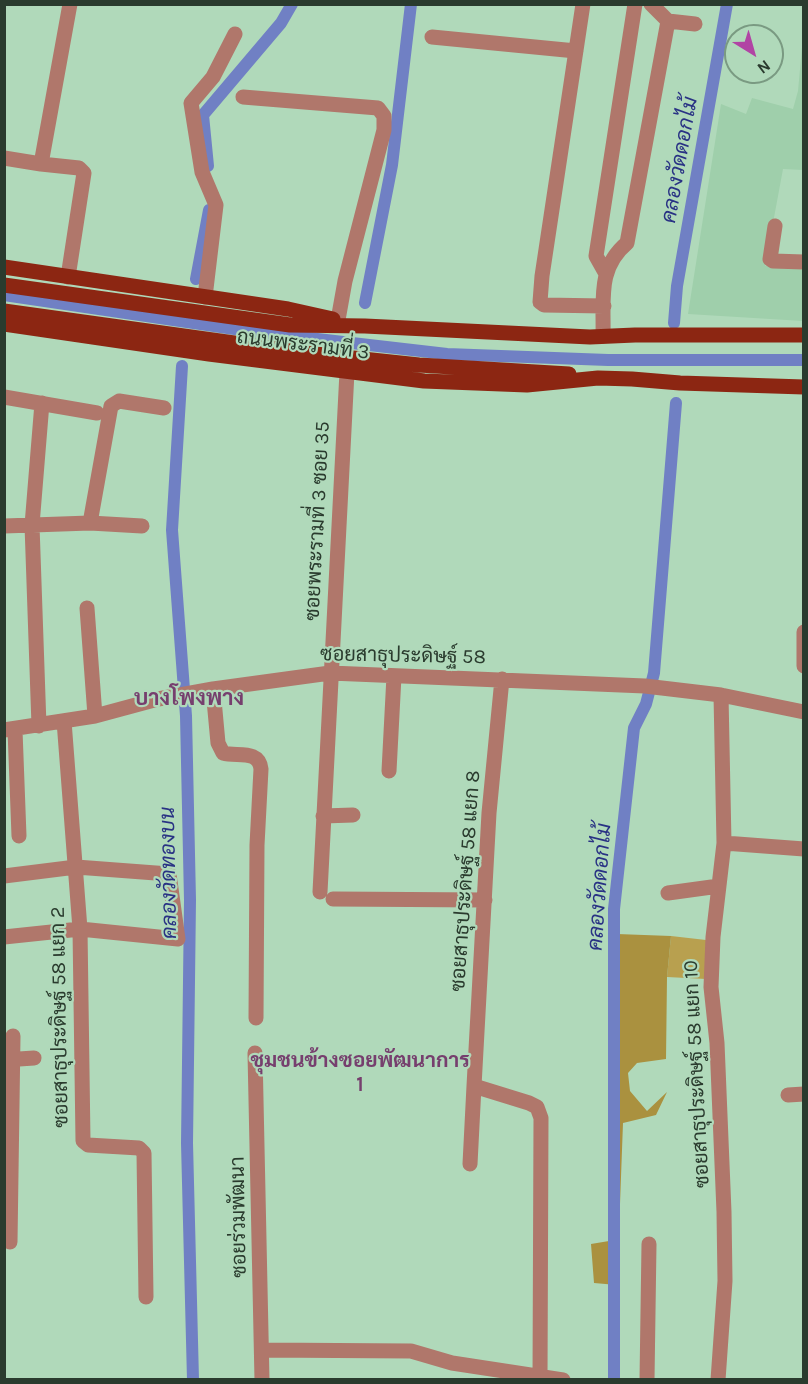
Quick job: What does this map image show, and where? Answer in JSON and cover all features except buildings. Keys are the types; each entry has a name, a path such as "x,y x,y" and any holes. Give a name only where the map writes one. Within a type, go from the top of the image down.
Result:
{"main road":[{"name":"ถนนพระรามที่ 3","path":"4,267 205,297 365,326"},
{"name":"ถนนพระรามที่ 3","path":"4,285 290,325 603,336 804,335"},
{"name":"ถนนพระรามที่ 3","path":"4,311 306,354 540,371 598,378 804,387"},
{"name":"ถนนพระรามที่ 3","path":"4,324 347,372 477,384 527,385 598,378"}],"street":[{"path":"41,164 70,4"},
{"path":"583,4 540,302 544,305 604,306"},
{"path":"605,272 596,256 635,4"},
{"path":"651,4 668,21 694,24"},
{"path":"603,336 605,272 614,254 627,243 668,21"},
{"path":"205,297 216,205 200,164 191,103 213,77 235,34"},
{"path":"432,37 576,51"},
{"path":"243,97 378,108 384,116 384,130 345,281 338,320"},
{"path":"4,158 79,168 84,173 68,277"},
{"path":"775,226 770,258 773,261 804,262"},
{"name":"ซอยพระรามที่ 3 ซอย 35","path":"347,372 323,816 326,895 485,900"},
{"path":"4,397 97,413"},
{"path":"90,524 111,406 119,400 164,408"},
{"path":"39,726 32,525 42,403"},
{"path":"4,526 90,524 142,526"},
{"path":"87,608 95,716"},
{"path":"804,632 804,666"},
{"name":"ซอยสาธุประดิษฐ์ 58","path":"10,730 95,716 158,699 213,689 330,673 652,687 721,695 804,712"},
{"path":"389,771 394,676"},
{"name":"ซอยสาธุประดิษฐ์ 58 แยก 8","path":"470,1164 485,900 502,679"},
{"path":"213,689 218,743 223,753 255,757 260,762 261,769 257,856 256,1018"},
{"name":"ซอยสาธุประดิษฐ์ 58 แยก 10","path":"718,1380 725,1281 724,1223 717,1042 711,987 724,843 721,695"},
{"name":"ซอยสาธุประดิษฐ์ 58 แยก 2","path":"64,721 80,929 83,1141 88,1145 139,1148 144,1153 146,1296"},
{"path":"10,730 19,837"},
{"path":"323,816 353,815"},
{"path":"724,843 804,849"},
{"path":"4,876 76,867 169,874 178,939 80,929 4,937"},
{"path":"668,892 719,886"},
{"path":"10,1242 9,1059 13,1036"},
{"name":"ซอยร่วมพัฒนา","path":"255,1053 262,1380"},
{"path":"9,1059 34,1058"},
{"path":"474,1086 529,1103 537,1107 541,1118 540,1378"},
{"path":"788,1095 804,1094"},
{"path":"647,1380 649,1244"},
{"path":"262,1350 411,1351 452,1363 563,1380"}],"shaded area":[{"path":"803,36 803,170 783,169 765,266 803,266 803,321 688,314 721,104 746,114 752,98 793,109 798,91"},
{"path":"617,934 671,936 667,977 666,1059 637,1063 628,1073 630,1091 647,1111 667,1092 656,1115 623,1123 617,1285 594,1283 591,1244 609,1241"},
{"path":"671,936 706,940 706,979 667,977"}],"waterway":[{"name":"คลองวัดทองบน","path":"208,166 203,115 281,23 292,4"},
{"path":"365,303 392,165 411,4"},
{"name":"คลองวัดดอกไม้","path":"674,323 677,286 727,4"},
{"name":"คลองวัดทองบน","path":"196,279 209,210"},
{"path":"4,295 248,331 447,354 608,360 804,360"},
{"name":"คลองวัดทองบน","path":"182,366 172,530 186,716 190,900 187,1143 193,1380"},
{"name":"คลองวัดดอกไม้","path":"614,1380 614,909 634,728 646,704 654,673 676,403"}],"district":[{"name":"บางโพงพาง","path":"189,699"},
{"name":"ชุมชนข้างซอยพัฒนาการ 1","path":"360,1073"}]}
